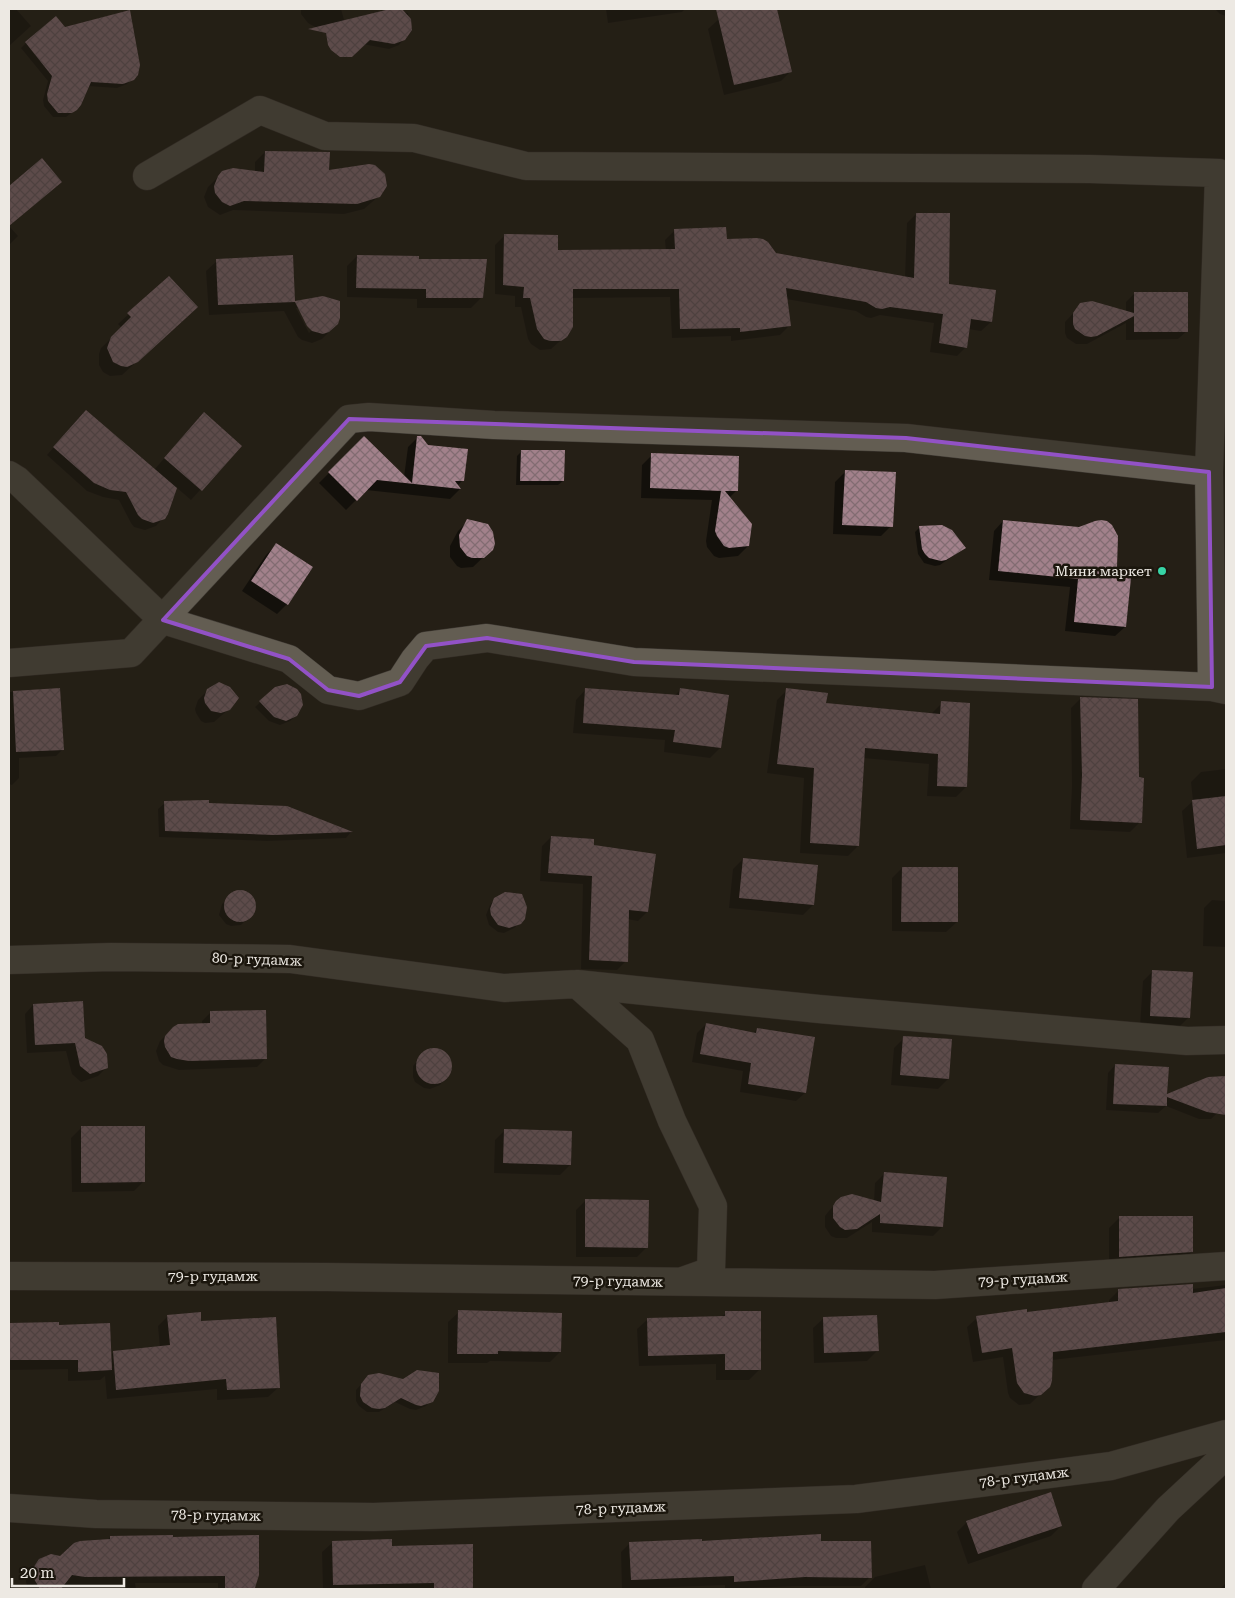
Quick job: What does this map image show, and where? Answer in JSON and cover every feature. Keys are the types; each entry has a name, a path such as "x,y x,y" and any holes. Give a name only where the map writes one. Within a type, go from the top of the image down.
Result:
{"street":[{"path":"9,475 17,480 163,620 289,659 328,690 359,696 400,682 426,646 488,638 634,662 1219,688 1209,472 1219,173 1090,168 526,166 414,138 325,136 260,110 146,176"},
{"path":"9,663 131,653 349,419 369,417 494,425 906,438 1209,472"},
{"name":"80-р гудамж","path":"9,960 111,957 290,959 504,988 577,984 820,1009 1187,1041 1226,1040"},
{"path":"577,984 640,1040 672,1121 713,1206 711,1271 682,1282"},
{"name":"79-р гудамж","path":"9,1276 20,1274 317,1276 935,1285 1226,1266"},
{"name":"78-р гудамж","path":"9,1508 96,1514 374,1517 856,1499 1112,1466 1226,1434"},
{"path":"1096,1589 1168,1509 1226,1455"}],"highlighted area":[{"path":"349,419 906,438 1209,472 1212,687 634,662 487,638 426,646 400,682 359,696 328,690 289,659 163,620"}],"building":[{"path":"390,9 402,9 411,19 412,30 405,40 394,44 370,40 352,57 340,57 328,45 326,33 308,29"},
{"path":"716,9 777,9 792,72 734,85"},
{"path":"130,10 140,65 138,75 134,80 123,84 91,82 77,110 72,113 58,113 48,101 47,94 52,76 25,42 56,16 65,27"},
{"path":"265,151 330,152 329,170 369,164 375,165 385,174 387,186 380,197 357,204 244,201 230,206 222,202 215,193 214,186 222,171 233,168 264,172"},
{"path":"42,158 62,182 9,226 9,186"},
{"path":"916,213 950,213 949,284 996,290 992,322 971,319 967,348 939,343 943,314 890,307 882,309 866,302 786,288 791,326 740,332 740,328 680,329 679,289 573,289 573,327 567,337 561,341 550,341 544,339 537,329 530,298 523,298 524,287 503,285 504,234 558,235 558,250 675,249 674,229 726,227 727,239 763,239 768,242 776,253 914,278"},
{"path":"293,255 295,301 323,296 340,301 338,324 329,332 323,334 312,331 307,326 295,302 218,305 216,259"},
{"path":"357,255 419,256 419,259 487,259 483,298 426,298 426,289 356,288"},
{"path":"169,276 198,307 138,362 127,367 113,362 107,348 111,337 131,317 127,313"},
{"path":"1134,292 1188,292 1188,332 1134,332 1134,316 1097,336 1085,336 1075,329 1073,313 1080,303 1092,301 1134,313"},
{"path":"86,410 177,488 165,519 153,523 142,519 126,492 110,490 94,483 53,447"},
{"path":"204,412 242,446 202,491 164,458"},
{"path":"364,436 412,483 417,436 421,436 428,445 468,449 464,481 455,481 461,489 377,480 357,501 328,472"},
{"path":"521,450 565,450 564,481 520,481"},
{"path":"651,453 739,456 738,491 725,491 752,524 749,546 729,548 724,546 717,536 715,531 721,491 650,488"},
{"path":"845,470 896,472 893,527 842,525"},
{"path":"467,519 488,524 493,532 495,544 493,550 484,558 467,556 460,547 459,535"},
{"path":"1003,520 1079,527 1101,520 1107,521 1112,525 1118,536 1117,567 1132,568 1126,627 1074,622 1078,579 998,571"},
{"path":"942,525 952,530 966,548 941,561 929,558 925,554 922,549 919,526"},
{"path":"276,543 313,567 288,605 251,581"},
{"path":"219,682 230,687 239,698 230,710 221,713 211,711 204,698 207,689"},
{"path":"287,684 297,689 301,694 303,705 297,716 286,721 274,717 259,701 275,687"},
{"path":"60,688 64,750 16,752 13,691"},
{"path":"585,688 679,695 680,688 729,695 721,748 673,742 675,730 583,723"},
{"path":"786,688 828,693 826,703 940,714 941,701 970,703 967,787 937,786 938,754 865,748 859,846 810,843 814,768 777,764"},
{"path":"1080,697 1138,699 1139,777 1144,778 1142,823 1080,820 1082,775"},
{"path":"1226,796 1226,845 1197,849 1192,800"},
{"path":"209,800 209,803 287,806 353,832 274,835 165,831 164,801"},
{"path":"551,836 594,839 594,845 656,854 648,912 629,910 628,962 589,960 592,876 548,873"},
{"path":"743,858 818,865 814,905 739,898"},
{"path":"902,867 958,867 958,922 901,922"},
{"path":"240,890 252,894 256,906 252,918 240,922 228,918 224,906 228,894"},
{"path":"505,892 522,894 527,907 525,919 521,924 509,928 498,925 491,915 490,909 494,898"},
{"path":"1152,970 1193,972 1190,1018 1150,1016"},
{"path":"83,1001 85,1038 102,1046 107,1054 108,1068 90,1074 80,1066 75,1043 35,1045 33,1004"},
{"path":"266,1010 267,1059 189,1061 171,1057 165,1047 165,1036 173,1027 178,1024 210,1023 210,1011"},
{"path":"706,1023 756,1033 757,1028 815,1037 806,1093 748,1084 751,1063 700,1054"},
{"path":"903,1036 952,1039 949,1079 900,1075"},
{"path":"434,1048 441,1049 447,1053 451,1059 451,1073 447,1079 441,1083 434,1084 427,1083 421,1079 417,1073 416,1066 417,1059 421,1053 427,1049"},
{"path":"1115,1064 1169,1067 1167,1094 1208,1077 1226,1076 1226,1115 1207,1112 1167,1097 1167,1106 1113,1104"},
{"path":"81,1126 145,1126 145,1182 81,1183"},
{"path":"504,1129 572,1131 571,1165 503,1163"},
{"path":"884,1172 947,1177 943,1227 880,1223 880,1214 857,1229 845,1230 840,1227 833,1218 833,1206 836,1201 841,1197 852,1194 881,1202"},
{"path":"585,1199 649,1200 648,1248 585,1247"},
{"path":"1119,1216 1193,1216 1193,1252 1119,1257"},
{"path":"1193,1284 1193,1293 1226,1288 1226,1332 1053,1352 1052,1381 1050,1387 1041,1395 1035,1396 1024,1393 1017,1383 1012,1348 982,1353 976,1316 1027,1309 1027,1312 1118,1301 1118,1289"},
{"path":"458,1310 562,1313 561,1352 498,1351 498,1354 457,1354"},
{"path":"725,1311 761,1311 761,1370 725,1370 725,1354 648,1356 647,1318 725,1316"},
{"path":"201,1312 201,1321 276,1317 280,1388 227,1390 226,1379 116,1390 113,1351 170,1345 167,1315"},
{"path":"877,1315 879,1351 824,1353 823,1317"},
{"path":"59,1322 59,1325 110,1323 112,1370 78,1372 78,1360 9,1360 9,1323"},
{"path":"417,1370 439,1373 439,1391 433,1402 421,1406 401,1398 385,1408 379,1409 372,1408 363,1402 360,1396 361,1384 368,1375 379,1373 403,1379"},
{"path":"1051,1492 1062,1526 978,1554 966,1521"},
{"path":"821,1534 821,1541 871,1541 872,1578 805,1577 734,1582 734,1576 631,1580 629,1542 702,1539 702,1541"},
{"path":"173,1535 173,1537 259,1535 259,1575 255,1588 225,1589 225,1576 85,1577 72,1575 61,1589 40,1589 34,1579 33,1568 39,1559 51,1554 60,1556 74,1543 80,1541 110,1539 110,1536"},
{"path":"392,1539 392,1546 473,1544 473,1589 434,1589 434,1583 333,1585 332,1541"}],"place":[{"name":"Мини маркет","path":"1162,571"}]}
